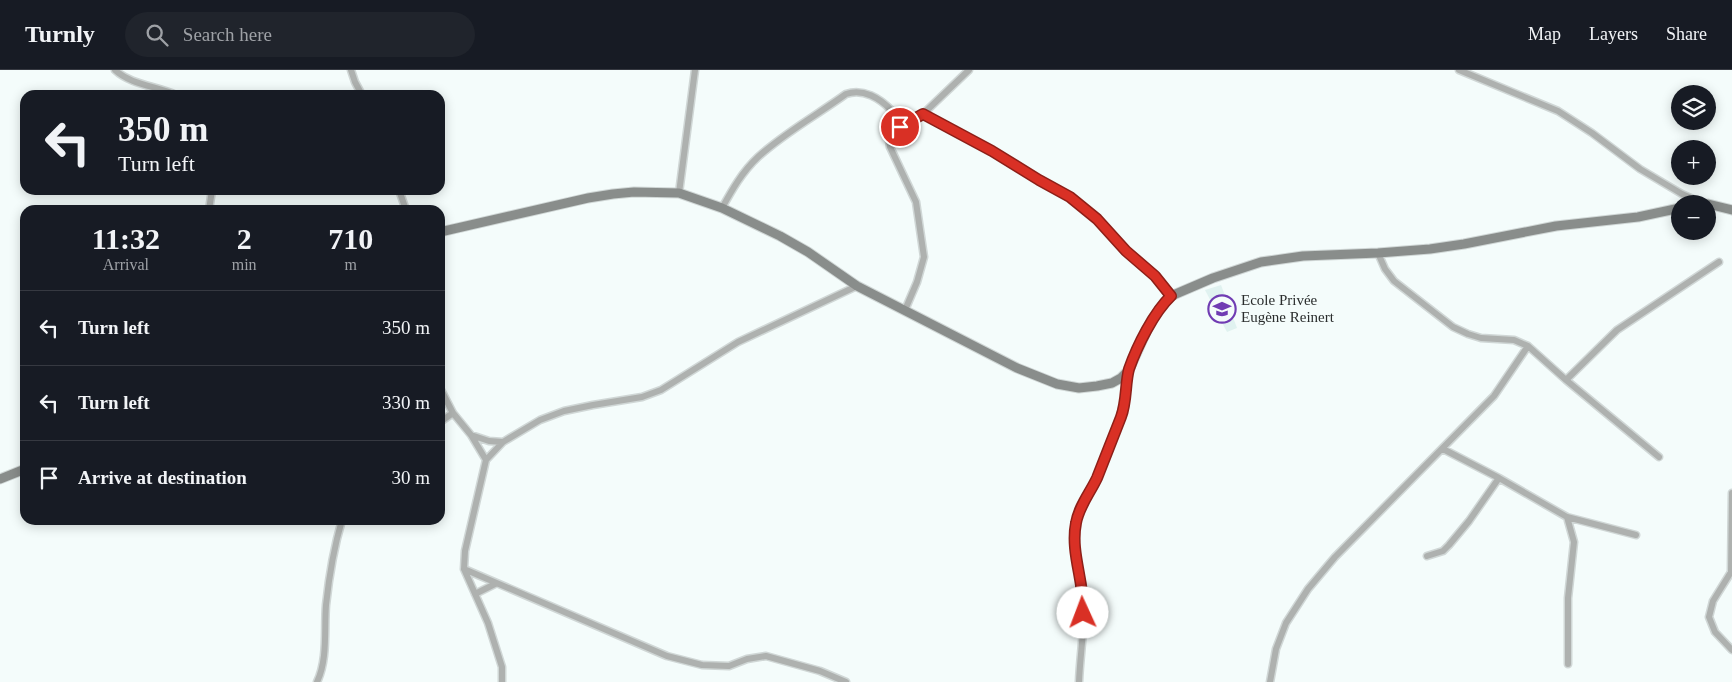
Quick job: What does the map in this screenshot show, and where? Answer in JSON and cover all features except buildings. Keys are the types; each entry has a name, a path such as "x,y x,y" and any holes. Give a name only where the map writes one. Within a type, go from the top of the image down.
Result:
{"street":[{"path":"116,70 128,78 160,90"},
{"path":"351,70 359,90"},
{"path":"679,193 695,70"},
{"path":"905,310 917,282 924,258 916,202 890,147 888,134 923,114 969,70"},
{"path":"1459,70 1558,111 1640,168 1688,195"},
{"path":"722,208 739,179 757,158 777,141 846,94 856,91 863,92 884,104 900,119 911,120"},
{"path":"923,114 992,151 1070,197 1097,219 1126,251 1155,276 1171,296"},
{"path":"445,231 596,196 634,192 679,193 722,208 787,240 808,252 857,286 1017,368 1057,384 1079,388 1097,386 1112,383 1129,370"},
{"path":"1716,207 1732,210"},
{"path":"1079,682 1084,598 1074,552 1076,523 1122,415 1127,395 1129,370 1151,321 1171,296 1213,278 1261,262 1303,256 1378,253 1464,244 1556,226 1638,217 1671,210"},
{"path":"1378,253 1385,269 1394,281 1453,327 1481,338 1514,340 1528,346 1658,457"},
{"path":"1566,380 1617,330 1719,262"},
{"path":"502,682 502,667 488,623 464,569 465,552 486,460 503,442 540,420 564,411 642,396 661,390 738,342 857,286"},
{"path":"1270,682 1276,649 1286,623 1308,590 1335,557 1494,396 1528,346"},
{"path":"445,398 453,413 471,435 486,460"},
{"path":"445,419 453,413"},
{"path":"471,435 503,442"},
{"path":"1443,449 1567,517 1636,534"},
{"path":"0,479 20,471"},
{"path":"1427,556 1443,551 1449,545 1469,521 1499,478"},
{"path":"1732,492 1731,572 1712,601 1710,617 1715,632 1732,650"},
{"path":"1567,517 1574,542 1568,598 1568,664"},
{"path":"317,682 322,670 326,604 341,525"},
{"path":"464,569 495,584 667,656 702,665 729,666 747,659 766,656 820,671 846,682"},
{"path":"474,594 495,584"}],"shaded area":[{"name":"Ecole Privée Eugène Reinert","path":"1221,285 1237,328 1227,332 1205,290"}],"place":[{"name":"Ecole Privée Eugène Reinert","path":"1222,309"}],"route":[{"path":"900,127 923,114 992,151 1070,197 1097,219 1135,260 1155,276 1171,296 1151,321 1139,346 1129,370 1127,395 1122,415 1076,523 1074,552 1084,598 1083,613"}]}
